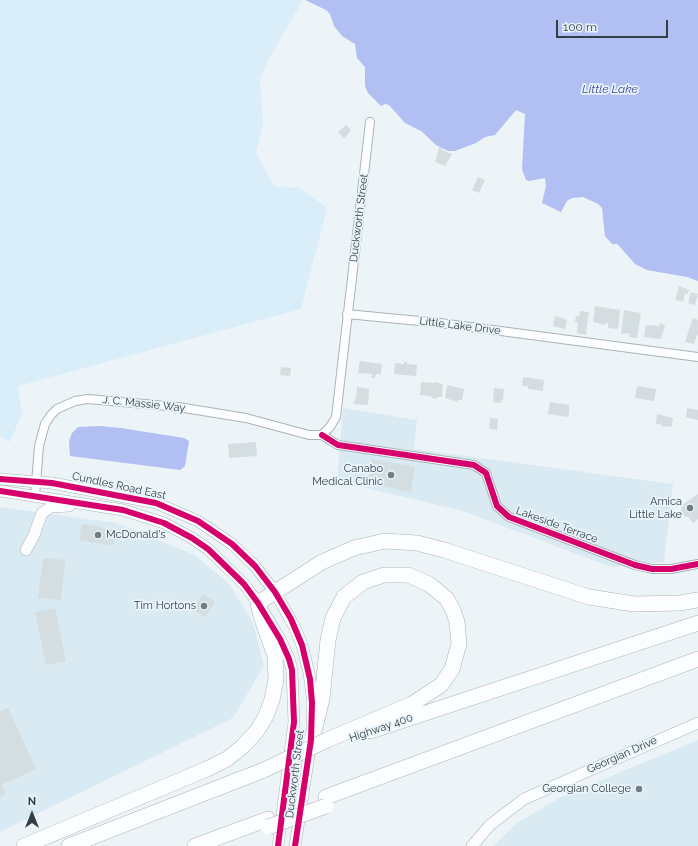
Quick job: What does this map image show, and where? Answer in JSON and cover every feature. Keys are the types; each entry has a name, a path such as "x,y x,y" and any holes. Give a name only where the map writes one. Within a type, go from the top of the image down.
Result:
{"highway":[{"path":"24,846 208,769 227,759 250,740 268,711 276,679 275,656 258,603 340,553 354,548 385,541 417,543 431,546 571,592 604,600 634,604 680,603 698,600"},
{"path":"310,748 322,699 328,640 333,618 344,597 363,582 384,575 408,576 429,584 447,599 457,622 459,644 452,669 441,685 412,704 327,744"},
{"name":"Highway 400","path":"69,846 327,744 348,739 698,623"},
{"path":"195,846 268,823 698,659"},
{"path":"219,846 268,823"}],"main road":[{"name":"Cundles Road East","path":"0,479 36,481 138,498 161,505 187,516 232,544 255,566 275,592"},
{"name":"Cundles Road East","path":"0,491 123,510 175,528 208,549 233,571 258,603"},
{"path":"26,550 34,535 40,518 46,510 59,506 93,505"},
{"name":"Duckworth Street","path":"275,592 296,631 308,665 312,696 310,748 295,846"},
{"name":"Duckworth Street","path":"258,603 287,652 291,664 293,684 293,728 278,846"},
{"name":"Georgian Drive","path":"472,846 490,825 524,799 698,723"}],"street":[{"name":"Duckworth Street","path":"347,314 370,122"},
{"name":"Little Lake Drive","path":"347,314 440,323 698,357"},
{"path":"322,435 330,427 336,417 347,314"},
{"name":"J. C. Massie Way","path":"35,496 39,446 46,424 51,415 57,409 75,401 88,399 178,407 246,418 285,429 322,435"},
{"name":"Lakeside Terrace","path":"322,435 338,445 478,467 486,473 497,506 509,517 635,565 652,569 671,569 698,564"}],"shaded area":[{"path":"0,0 303,0 268,60 260,79 263,123 256,153 274,186 300,188 327,208 301,309 18,386 22,414 10,442 0,437"},
{"path":"343,408 417,420 414,449 673,484 664,562 611,567 463,511 337,481"},
{"path":"0,507 116,523 195,555 229,584 253,622 264,666 233,718 0,832"},
{"name":"Georgian College","path":"698,740 698,846 493,846 517,823 561,797"}],"water":[{"name":"Little Lake","path":"305,0 698,0 698,281 687,277 647,270 635,264 617,244 612,244 605,236 602,208 598,204 583,197 572,198 567,201 561,212 542,203 546,186 545,178 529,181 526,180 522,169 525,114 516,110 495,135 485,137 476,143 455,151 448,151 436,145 421,131 405,123 389,105 385,104 381,106 368,93 365,86 365,67 357,58 355,44 342,36 334,26 330,14 326,10"},
{"path":"100,426 184,438 189,441 185,466 180,470 70,456 69,441 72,433 78,427"}],"building":[{"path":"346,125 351,130 344,139 338,132"},
{"path":"439,147 442,148 441,150 452,154 445,166 435,162"},
{"path":"478,177 485,180 479,193 472,190"},
{"path":"679,286 689,290 688,294 685,293 683,302 675,300"},
{"path":"691,292 698,294 695,305 688,303"},
{"path":"595,306 620,310 618,329 608,328 608,323 605,323 605,325 593,322"},
{"path":"624,310 641,313 637,338 629,337 630,333 621,334"},
{"path":"580,311 589,312 586,335 577,333 578,322 575,322 576,316 579,317"},
{"path":"555,316 567,320 565,329 553,326"},
{"path":"693,318 698,320 698,333 694,344 685,342"},
{"path":"660,323 665,325 661,339 644,337 646,325 659,326"},
{"path":"360,361 382,364 381,374 376,374 375,378 371,378 372,374 358,373"},
{"path":"404,362 407,362 407,364 417,365 416,376 394,374 395,363 404,364"},
{"path":"281,367 291,368 290,376 280,375"},
{"path":"523,377 544,380 543,391 528,389 528,386 522,386"},
{"path":"421,382 443,384 442,397 437,397 436,399 432,398 431,396 420,395"},
{"path":"447,385 464,389 462,400 458,400 458,402 445,398"},
{"path":"637,386 656,389 654,401 635,398"},
{"path":"357,387 369,389 368,405 354,404"},
{"path":"494,388 504,389 503,400 501,400 501,403 493,402"},
{"path":"550,402 569,405 569,414 567,417 548,414"},
{"path":"687,408 698,410 698,420 686,417"},
{"path":"657,414 673,418 672,426 662,427 663,425 656,424"},
{"path":"490,418 498,419 497,430 489,429"},
{"path":"256,442 257,456 229,458 228,444"},
{"name":"Canabo Medical Clinic","path":"372,459 415,467 411,492 367,483"},
{"name":"Amica Little Lake","path":"698,494 698,519 693,523 688,517 685,517 681,511 682,505"},
{"name":"McDonald's","path":"82,524 116,530 113,546 79,540"},
{"path":"43,558 65,560 61,600 38,598"},
{"name":"Tim Hortons","path":"203,594 215,602 205,617 192,609"},
{"path":"55,608 66,661 46,665 35,612"},
{"path":"8,708 36,769 1,785 6,794 0,797 0,711"}],"cycle path":[{"path":"322,435 338,445 474,465 486,473 497,506 509,517 635,565 652,569 671,569 698,564"},
{"path":"0,479 52,483 156,503 198,521 232,544 255,566 275,592 291,619 302,645 310,679 312,703 311,740 295,846"},
{"path":"0,491 123,510 164,523 192,538 208,549 244,584 258,603 280,639 292,670 294,722 278,846"}],"place":[{"name":"Canabo Medical Clinic","path":"391,475"},
{"name":"Amica Little Lake","path":"690,508"},
{"name":"McDonald's","path":"98,535"},
{"name":"Tim Hortons","path":"204,606"},
{"name":"Georgian College","path":"639,789"}]}
